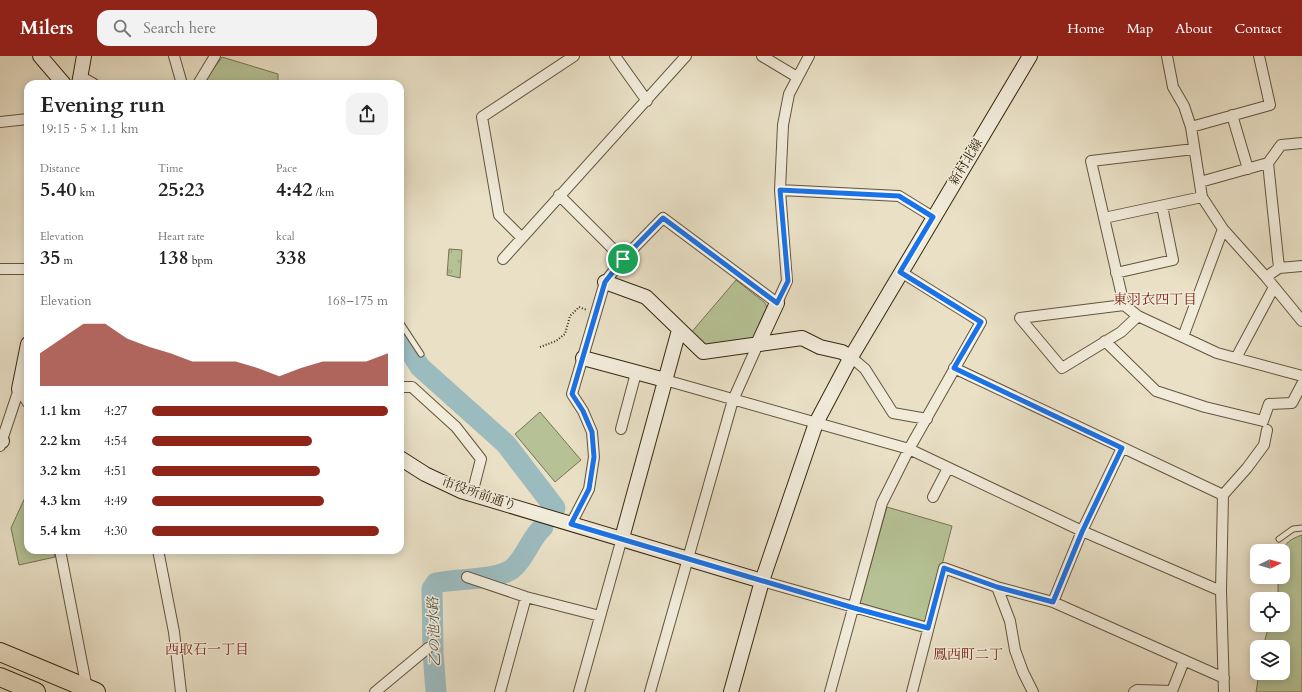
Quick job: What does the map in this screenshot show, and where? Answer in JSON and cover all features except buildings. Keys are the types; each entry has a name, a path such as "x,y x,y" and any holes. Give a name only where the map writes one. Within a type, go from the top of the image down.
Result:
{"highway":[{"path":"0,652 90,691"},
{"path":"0,677 36,692"}],"street":[{"path":"40,56 61,80"},
{"path":"79,80 84,56"},
{"path":"174,56 181,80"},
{"path":"200,80 215,56"},
{"path":"522,238 499,215 482,117 574,56"},
{"path":"615,56 647,101"},
{"path":"503,259 559,195 647,101 686,56"},
{"path":"762,56 797,77"},
{"path":"650,692 733,400 788,281 780,190 783,125 789,94 809,56"},
{"name":"新村北線","path":"731,692 762,581 816,423 851,357 1030,56"},
{"path":"1167,56 1173,87 1184,106 1191,127 1202,197 1222,230 1274,286 1302,321"},
{"path":"1191,127 1270,105 1259,56"},
{"path":"1232,115 1248,169"},
{"path":"0,122 24,120"},
{"path":"1200,182 1268,163 1281,145 1302,143"},
{"path":"1194,149 1091,161 1124,305 1138,316 1217,354 1302,376"},
{"path":"1268,163 1279,268"},
{"path":"780,190 899,196 933,217"},
{"path":"559,195 623,259"},
{"path":"1104,218 1202,197"},
{"path":"1116,273 1173,260 1162,206"},
{"path":"571,524 589,489 594,457 592,432 583,411 572,394 605,282 623,259 663,218 777,303"},
{"path":"1182,337 1222,230"},
{"path":"1266,277 1279,268 1302,266"},
{"path":"0,270 24,268"},
{"path":"830,692 882,503 909,449 981,322 902,270"},
{"path":"605,282 646,297 703,352 802,338 820,347 842,352 851,357 865,369 893,413 927,419"},
{"path":"1236,358 1274,286"},
{"path":"1124,305 1020,318 1062,368 1121,332 1138,316"},
{"path":"579,692 679,330"},
{"path":"1105,341 1156,391 1205,407 1263,421 1269,404 1292,403 1302,384"},
{"path":"583,358 909,449 1082,532 1221,591"},
{"path":"1,443 19,389 24,364"},
{"path":"954,368 1223,496"},
{"path":"620,429 636,373"},
{"path":"404,387 412,387 456,427 481,459 472,494"},
{"path":"19,389 24,397"},
{"path":"1224,692 1221,591 1223,496 1264,445 1268,430"},
{"path":"1053,602 1082,532 1122,448"},
{"name":"市役所前通り","path":"404,461 425,474 472,494 762,581"},
{"path":"933,497 948,468"},
{"path":"61,554 90,691"},
{"path":"159,554 174,632 181,692"},
{"path":"912,692 944,568 997,587 1053,602 1224,678"},
{"path":"466,578 600,616"},
{"path":"762,581 928,628"},
{"path":"997,587 1010,621 1015,650 1023,672 1033,692"},
{"path":"500,692 526,596"},
{"path":"375,692 428,648"},
{"path":"1134,692 1137,690 1172,691 1184,661"}],"lane":[{"path":"404,328 421,354"},
{"path":"1279,539 1294,529 1302,528"}],"path":[{"path":"540,347 556,341 564,334 570,316 579,307 587,310 598,307"}],"green space":[{"path":"222,57 278,74 278,80 206,80"},
{"path":"449,249 462,250 460,278 447,275"},
{"path":"736,280 765,303 768,310 754,340 709,346 700,342 690,334"},
{"path":"540,412 581,460 555,482 515,434"},
{"path":"24,500 24,554 54,554 55,557 19,565 11,528"},
{"path":"887,507 952,526 927,623 860,603"},
{"path":"1302,535 1302,692 1256,692 1258,680 1290,680 1290,640 1265,640 1267,632 1290,632 1290,592 1278,592 1278,584 1290,584 1290,544 1286,544 1294,538"}],"waterway":[{"name":"乙の池水路","path":"404,341 420,367 506,444 555,508"},
{"name":"乙の池水路","path":"436,692 433,652 432,589 436,583 445,581 496,576 505,573 517,564 543,527"}],"district":[{"name":"東羽衣四丁目","path":"1155,299"},
{"name":"西取石一丁目","path":"207,649"},
{"name":"鳳西町二丁","path":"968,654"}],"route":[{"path":"780,190 899,196 933,217 900,272 981,322 954,368 1122,448 1082,532 1053,602 997,587 944,568 928,628 854,608 571,524 589,489 594,457 592,432 583,411 572,394 605,282 623,259 663,218 777,303 788,281 780,190"}]}
